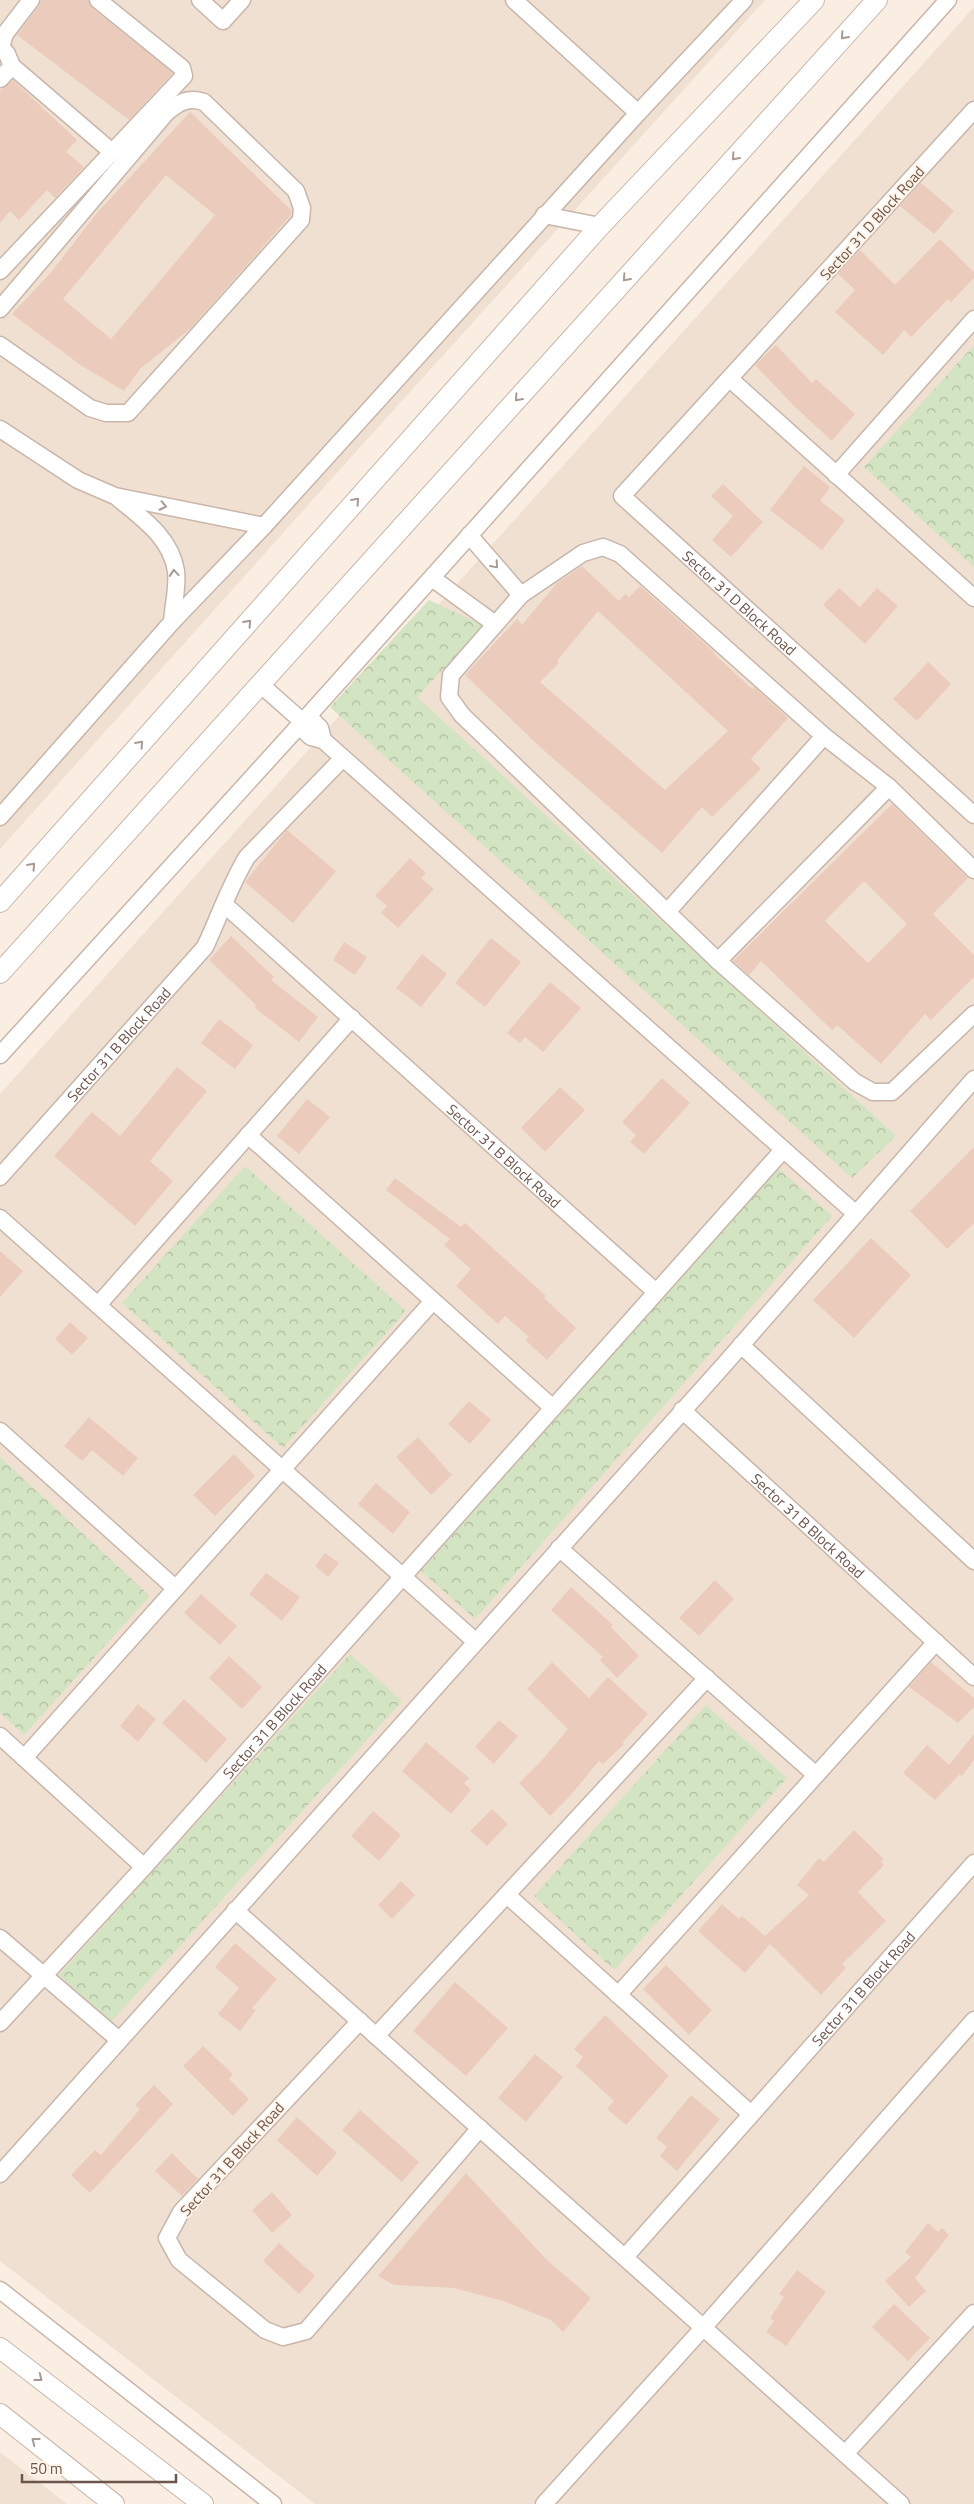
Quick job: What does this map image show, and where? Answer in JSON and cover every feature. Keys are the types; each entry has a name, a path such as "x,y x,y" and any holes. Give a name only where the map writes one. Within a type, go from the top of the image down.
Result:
{"street":[{"path":"31,0 5,34 1,47 7,54 12,66 112,152"},
{"path":"0,271 184,76 182,68 98,0"},
{"path":"200,0 223,21 242,0"},
{"path":"514,0 638,113"},
{"path":"0,817 172,622 264,526 544,215 744,0"},
{"path":"0,902 600,226 814,0"},
{"path":"0,973 877,0"},
{"path":"0,1055 432,578 948,0"},
{"path":"0,79 12,66"},
{"path":"0,309 166,112 180,102 192,98 204,102 296,191 302,208 301,220 128,412 106,413 90,408 0,345"},
{"name":"Sector 31 D Block Road","path":"974,110 622,496 974,815"},
{"path":"544,215 600,226"},
{"path":"836,475 974,319"},
{"path":"730,379 974,598"},
{"path":"0,429 78,480 115,496 264,526"},
{"path":"115,496 151,525 167,546 176,571 172,622"},
{"path":"469,535 521,595"},
{"path":"974,870 889,787 824,736 620,554 603,546 583,553 521,595 451,675 449,697 462,715 718,961 855,1082 873,1092 892,1092 974,1014"},
{"path":"432,578 495,624"},
{"path":"260,684 303,721 311,737 324,740 856,1214"},
{"path":"668,911 824,736"},
{"name":"Sector 31 B Block Road","path":"0,1178 205,947 225,905 235,877 247,857 344,758"},
{"path":"718,961 889,787"},
{"name":"Sector 31 B Block Road","path":"225,905 656,1292"},
{"path":"98,1305 352,1018"},
{"path":"0,2174 723,1366 974,1079"},
{"path":"248,1135 553,1408"},
{"name":"Sector 31 B Block Road","path":"0,2023 144,1867 783,1150"},
{"path":"0,1218 475,1641"},
{"path":"24,1758 433,1301"},
{"path":"741,1345 974,1561"},
{"name":"Sector 31 B Block Road","path":"682,1410 974,1677"},
{"path":"0,1431 175,1588"},
{"path":"559,1548 816,1775"},
{"path":"618,1994 936,1642"},
{"path":"376,2036 707,1678"},
{"path":"0,1736 144,1867"},
{"name":"Sector 31 B Block Road","path":"625,2258 974,1864"},
{"path":"507,1895 751,2114"},
{"path":"236,1910 901,2504"},
{"path":"0,1938 43,1977 119,2040"},
{"path":"544,2504 704,2328 974,2020"},
{"name":"Sector 31 B Block Road","path":"360,2021 181,2212 167,2238 179,2260 265,2330 283,2337 306,2331 480,2128"},
{"path":"0,2290 273,2504"},
{"path":"845,2454 973,2316"},
{"path":"0,2348 203,2504"},
{"path":"0,2414 114,2504"}],"shaded area":[{"path":"0,0 765,0 352,456 0,849"},
{"path":"974,7 974,2504 315,2504 0,2261 0,1094"},
{"path":"0,2452 67,2504 0,2504"}],"green space":[{"path":"974,345 974,567 864,467"},
{"path":"429,600 484,626 417,697 896,1136 852,1178 330,707"},
{"path":"245,1166 406,1311 283,1448 122,1303"},
{"path":"778,1168 832,1216 475,1619 421,1571"},
{"path":"0,1457 150,1596 24,1735 0,1713"},
{"path":"350,1654 402,1701 111,2022 59,1975"},
{"path":"706,1705 787,1778 614,1970 534,1896"}],"building":[{"path":"41,0 88,0 92,8 173,73 129,120 17,35 39,6"},
{"path":"13,80 77,140 66,152 84,167 55,198 47,190 19,220 10,211 0,223 0,91"},
{"path":"190,112 292,211 291,215 190,329 141,368 124,391 82,366 12,314 53,270 96,214","holes":["166,175 215,215 111,339 63,299"]},
{"path":"921,183 954,211 934,234 900,206"},
{"path":"940,239 974,272 974,278 951,302 948,299 911,337 904,330 883,355 835,312 855,290 838,274 860,250 895,285"},
{"path":"776,345 812,383 816,379 855,414 832,441 795,407 755,365"},
{"path":"804,466 830,487 820,501 845,520 822,550 770,510"},
{"path":"723,484 763,522 731,557 712,540 733,516 711,496"},
{"path":"582,566 619,601 625,594 629,597 640,586 714,652 752,689 754,687 788,718 751,759 761,769 712,817 702,807 662,853 540,747 465,675 517,619 522,625 557,583","holes":["598,611 728,731 665,790 540,682 559,663 557,661"]},
{"path":"839,588 860,607 877,588 898,606 865,644 823,605"},
{"path":"928,662 951,684 917,721 893,699"},
{"path":"892,804 968,878 933,914 974,955 974,977 931,1020 925,1014 881,1064 837,1025 832,1030 761,961 749,975 733,961","holes":["864,881 907,924 868,963 825,921"]},
{"path":"287,830 336,871 293,923 245,882"},
{"path":"410,858 426,873 421,878 434,889 398,928 381,913 387,906 375,896"},
{"path":"231,936 274,977 271,980 318,1017 299,1042 255,1008 256,1005 209,960"},
{"path":"491,938 521,962 485,1007 455,983"},
{"path":"344,942 367,957 355,975 333,960"},
{"path":"422,954 447,974 421,1007 396,988"},
{"path":"550,982 581,1008 543,1052 525,1037 520,1043 507,1033"},
{"path":"219,1019 253,1045 235,1069 201,1043"},
{"path":"177,1067 207,1091 150,1161 173,1181 135,1226 54,1156 92,1112 120,1136"},
{"path":"662,1078 690,1103 644,1154 630,1142 636,1135 622,1122"},
{"path":"560,1087 585,1110 545,1152 521,1128"},
{"path":"307,1099 330,1117 299,1154 277,1136"},
{"path":"974,1147 974,1223 947,1249 910,1211"},
{"path":"395,1178 461,1227 465,1223 546,1296 544,1298 576,1328 547,1360 525,1340 529,1337 505,1316 498,1324 456,1286 471,1269 444,1245 450,1239 386,1190"},
{"path":"871,1238 911,1275 854,1338 813,1300"},
{"path":"0,1251 23,1271 0,1297"},
{"path":"70,1322 88,1338 72,1355 55,1339"},
{"path":"469,1401 491,1420 470,1444 448,1424"},
{"path":"89,1417 138,1458 123,1476 92,1450 82,1461 64,1446"},
{"path":"418,1437 452,1475 431,1495 396,1457"},
{"path":"234,1454 255,1476 215,1516 193,1495"},
{"path":"376,1483 410,1512 393,1534 358,1504"},
{"path":"325,1553 339,1563 328,1577 315,1566"},
{"path":"266,1573 300,1597 282,1621 249,1594"},
{"path":"715,1580 734,1599 699,1636 679,1618"},
{"path":"571,1587 613,1625 611,1627 639,1656 617,1678 600,1660 603,1657 551,1610"},
{"path":"201,1594 237,1626 220,1645 184,1613"},
{"path":"229,1656 262,1687 242,1709 209,1678"},
{"path":"552,1662 589,1698 608,1677 648,1714 623,1742 624,1744 603,1764 599,1761 570,1796 550,1816 519,1783 543,1759 568,1729 527,1689"},
{"path":"931,1662 974,1698 974,1707 958,1723 909,1687"},
{"path":"184,1699 227,1739 206,1763 162,1723"},
{"path":"138,1704 156,1719 138,1742 120,1726"},
{"path":"499,1720 518,1736 494,1764 475,1747"},
{"path":"974,1734 974,1760 962,1776 960,1774 935,1800 903,1773 927,1745 949,1765"},
{"path":"426,1742 469,1778 464,1783 471,1790 451,1814 402,1771"},
{"path":"492,1809 508,1824 487,1846 470,1831"},
{"path":"373,1811 401,1835 379,1861 351,1836"},
{"path":"854,1830 884,1859 881,1862 884,1865 858,1892 886,1921 842,1964 846,1968 821,1995 770,1944 745,1973 698,1931 722,1904 739,1919 742,1916 765,1936 809,1895 797,1885 819,1858 824,1862"},
{"path":"401,1881 415,1895 392,1919 378,1905"},
{"path":"235,1943 277,1979 252,2008 256,2010 240,2031 218,2014 239,1988 215,1967"},
{"path":"666,1965 712,2010 689,2035 643,1989"},
{"path":"455,1982 508,2028 466,2076 413,2031"},
{"path":"605,2015 669,2076 626,2125 607,2109 614,2101 576,2066 583,2057 574,2049"},
{"path":"203,2046 233,2074 229,2079 249,2099 233,2116 183,2066"},
{"path":"535,2054 563,2077 526,2122 498,2098"},
{"path":"154,2085 173,2104 90,2193 71,2175 95,2150 101,2155 140,2109 135,2105"},
{"path":"691,2095 720,2119 677,2171 660,2156 667,2147 656,2138"},
{"path":"360,2110 419,2162 402,2182 342,2130"},
{"path":"297,2117 337,2153 317,2176 277,2140"},
{"path":"172,2153 198,2179 182,2196 155,2171"},
{"path":"466,2173 548,2261 591,2298 563,2332 551,2320 503,2301 454,2288 394,2285 378,2276"},
{"path":"272,2192 292,2215 272,2233 252,2210"},
{"path":"928,2223 938,2232 942,2228 949,2235 915,2278 926,2291 909,2307 885,2281 911,2257 905,2252"},
{"path":"279,2243 315,2276 299,2294 263,2261"},
{"path":"797,2270 826,2292 786,2346 766,2332 774,2321 770,2318 784,2297 779,2294"},
{"path":"894,2304 930,2338 908,2361 872,2327"}]}
